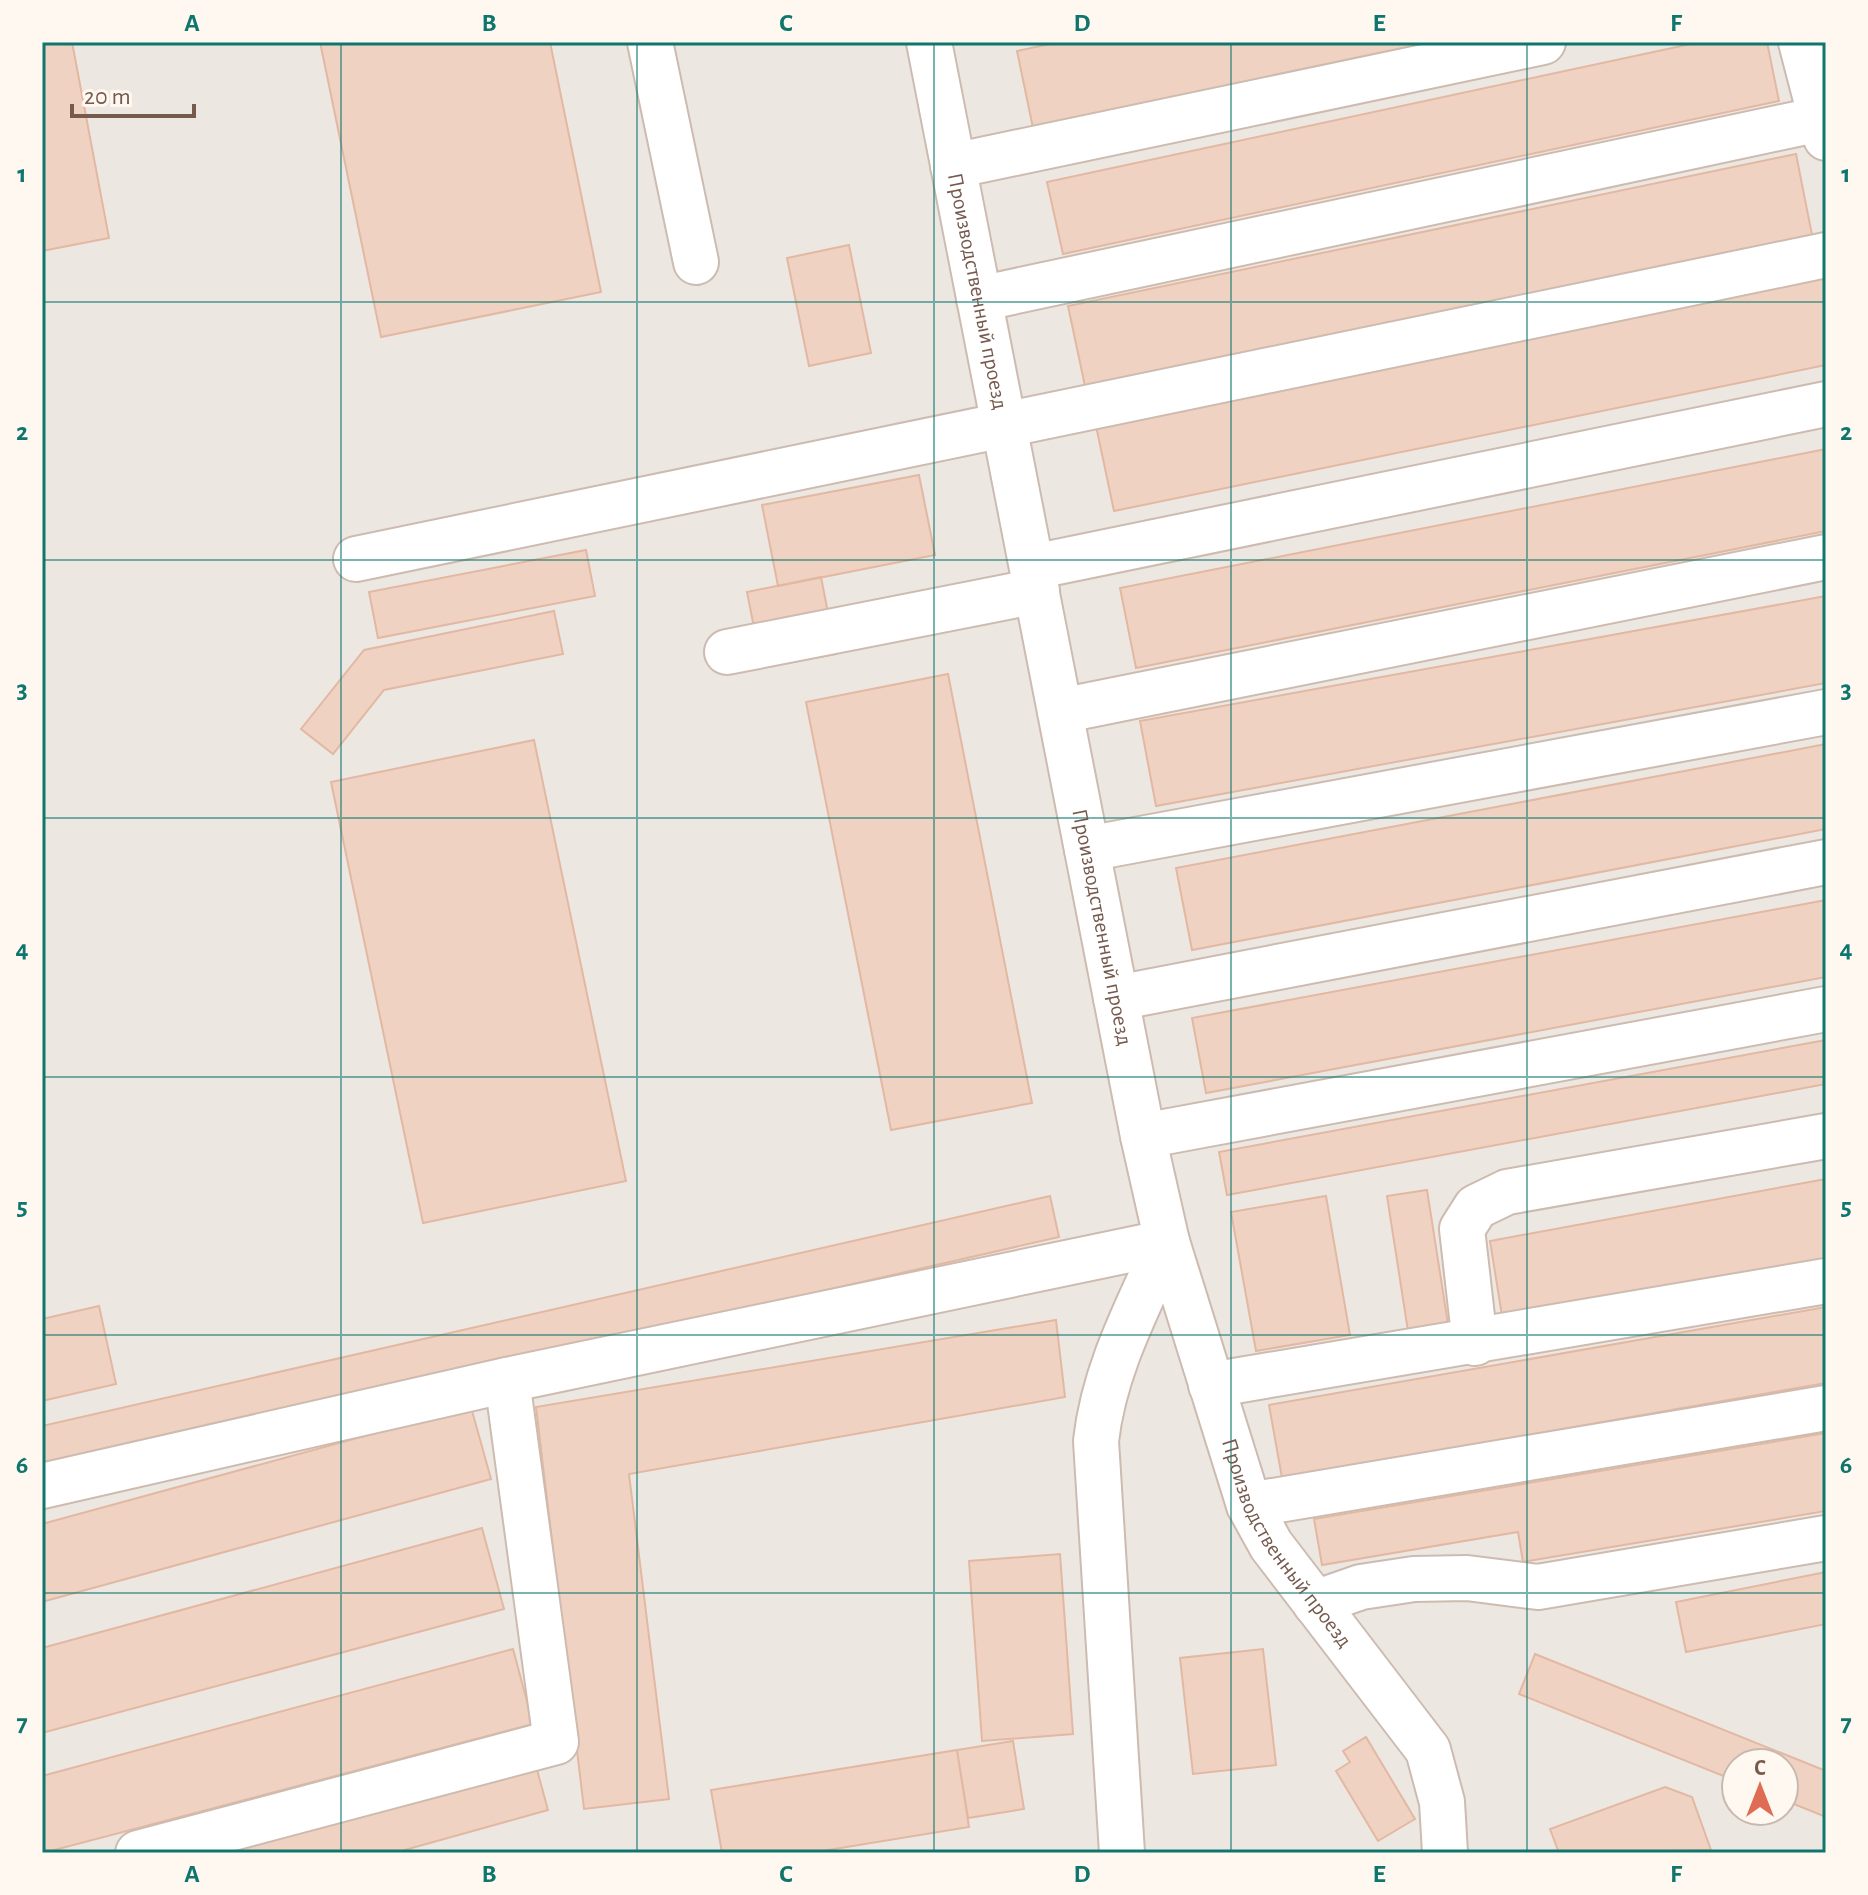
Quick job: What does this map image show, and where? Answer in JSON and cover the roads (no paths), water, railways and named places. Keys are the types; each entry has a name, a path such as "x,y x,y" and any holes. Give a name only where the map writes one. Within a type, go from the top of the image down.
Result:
{"street":[{"path":"650,42 696,262"},
{"path":"953,166 1543,42"},
{"path":"979,299 1823,128 1801,42"},
{"name":"Производственный проезд","path":"934,43 953,166 1143,1136 1167,1242 1249,1505 1271,1545 1428,1750 1442,1802 1445,1853"},
{"path":"356,559 1826,255"},
{"path":"727,652 1035,579 1826,404"},
{"path":"1060,711 1826,557"},
{"path":"1087,849 1826,712"},
{"path":"1116,998 1826,862"},
{"path":"1143,1136 1826,1009"},
{"path":"1475,1343 1462,1229 1476,1207 1507,1192 1826,1136"},
{"path":"42,1486 507,1380 1167,1242"},
{"path":"1122,1853 1096,1441 1100,1402 1113,1362 1167,1242"},
{"path":"1211,1385 1475,1343 1826,1281"},
{"path":"138,1853 556,1742 507,1380"},
{"path":"1249,1505 1826,1408"},
{"path":"1315,1603 1337,1593 1414,1579 1467,1578 1538,1587 1826,1538"}]}
